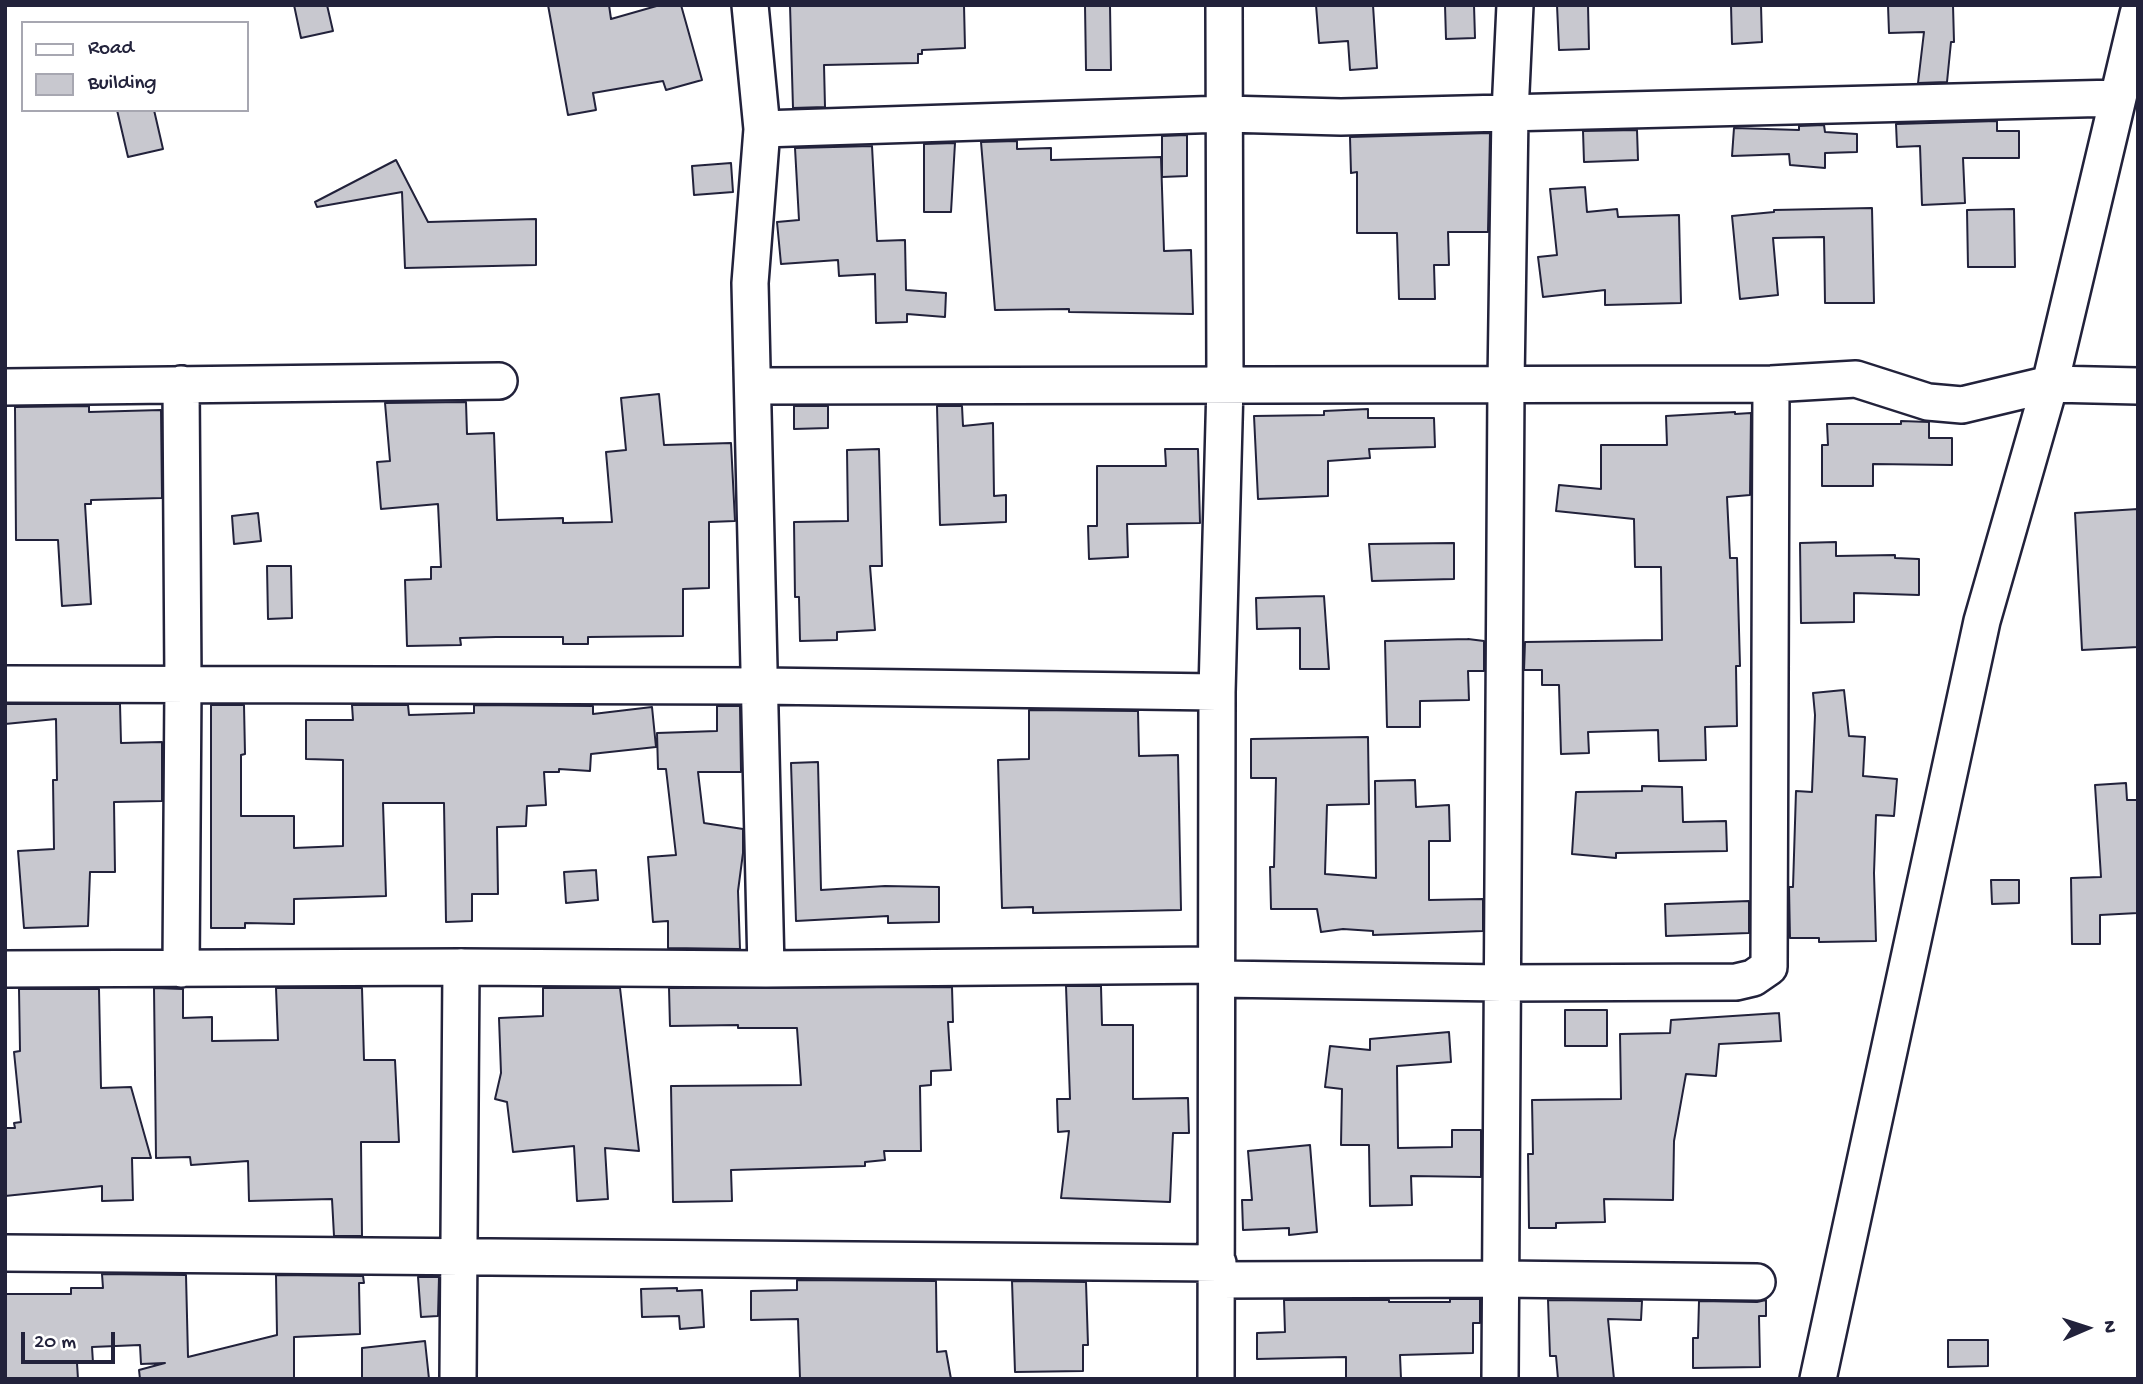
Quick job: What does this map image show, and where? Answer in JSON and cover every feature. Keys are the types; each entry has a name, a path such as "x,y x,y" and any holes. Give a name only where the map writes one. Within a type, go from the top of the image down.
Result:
{"street":[{"path":"750,5 762,129 750,284 766,969"},
{"path":"1216,1379 1217,692 1225,384 1224,5"},
{"path":"1500,1379 1506,384 1510,113 1515,5"},
{"path":"1818,1379 1982,621 2050,384 2138,14"},
{"path":"762,129 1225,114 1341,117 2118,98"},
{"path":"753,386 1771,384 1856,379 1928,402 1962,405 2050,384 2138,386"},
{"path":"5,387 499,381"},
{"path":"181,384 181,969"},
{"path":"5,969 461,967 1217,972 1502,983 1736,982 1753,978 1769,967 1771,384"},
{"path":"5,684 760,686 1217,692"},
{"path":"458,1379 461,967"},
{"path":"5,1253 458,1256 1501,1279 1757,1282"}],"building":[{"path":"294,5 327,5 333,31 301,38"},
{"path":"548,5 609,5 611,19 660,5 681,5 702,80 666,90 663,81 593,93 596,110 568,115"},
{"path":"790,5 964,5 965,48 922,50 922,54 918,54 918,63 824,65 825,107 793,108"},
{"path":"1085,5 1110,5 1111,70 1086,70"},
{"path":"1316,5 1373,5 1377,68 1350,70 1348,41 1319,43"},
{"path":"1445,5 1474,5 1475,38 1446,39"},
{"path":"1557,5 1588,5 1589,49 1559,50"},
{"path":"1731,5 1761,5 1762,42 1732,44"},
{"path":"1888,5 1953,5 1954,42 1951,42 1947,82 1918,83 1924,32 1889,33"},
{"path":"117,112 154,112 163,149 128,157"},
{"path":"1997,121 1997,131 2019,131 2019,158 1963,158 1965,203 1922,205 1920,146 1897,147 1896,124"},
{"path":"1824,125 1825,132 1857,134 1857,152 1825,153 1825,168 1790,165 1789,154 1732,156 1734,128 1799,130 1799,126"},
{"path":"1637,130 1638,160 1584,162 1583,131"},
{"path":"1490,133 1488,232 1448,232 1449,265 1434,265 1435,299 1399,299 1397,233 1357,233 1357,172 1351,173 1350,137"},
{"path":"1187,135 1187,176 1162,177 1162,136"},
{"path":"1017,141 1017,149 1051,148 1051,160 1161,157 1164,251 1191,250 1193,314 1069,312 1069,309 995,310 981,142"},
{"path":"955,143 951,212 924,212 924,144"},
{"path":"872,146 877,241 905,240 906,290 946,293 945,317 907,314 907,322 876,323 875,274 839,276 838,260 781,264 777,222 799,220 795,148"},
{"path":"396,160 428,222 536,219 536,265 405,268 402,192 317,207 315,202"},
{"path":"731,163 733,192 694,195 692,166"},
{"path":"1585,187 1587,212 1617,209 1618,217 1679,215 1681,303 1605,305 1605,290 1543,297 1538,257 1557,255 1550,189"},
{"path":"1872,208 1874,303 1825,303 1824,237 1773,238 1778,295 1740,299 1732,216 1774,210"},
{"path":"2014,209 2015,267 1968,267 1967,210"},
{"path":"659,394 664,445 731,443 735,521 709,522 709,588 683,589 683,636 588,637 588,644 563,644 563,637 460,638 461,645 407,646 405,580 431,579 431,567 441,567 438,504 381,509 377,462 390,461 385,403 466,402 467,434 494,433 497,520 563,518 563,523 612,522 606,452 626,450 621,398"},
{"path":"89,406 89,412 161,410 162,498 91,500 91,504 85,504 91,604 62,606 58,540 16,540 15,407"},
{"path":"794,406 828,406 828,428 794,429"},
{"path":"937,406 962,406 963,426 993,423 994,496 1006,495 1006,522 940,525"},
{"path":"1368,409 1368,418 1434,418 1435,447 1369,449 1370,458 1328,461 1328,496 1258,499 1254,416 1324,415 1324,411"},
{"path":"1751,413 1750,495 1727,497 1730,558 1737,558 1740,666 1736,666 1737,726 1705,727 1706,760 1659,761 1658,730 1588,732 1589,753 1561,754 1559,685 1542,685 1542,670 1524,670 1525,642 1662,640 1661,567 1635,567 1634,519 1556,511 1559,485 1601,489 1601,445 1667,445 1666,416"},
{"path":"1901,421 1929,422 1929,438 1952,438 1952,465 1873,464 1873,486 1822,486 1822,445 1828,445 1827,424 1901,424"},
{"path":"879,449 882,566 870,566 875,630 837,632 837,640 800,641 799,597 795,597 794,522 848,521 847,450"},
{"path":"1165,449 1198,449 1200,523 1127,524 1128,557 1089,559 1088,526 1097,526 1097,466 1166,466"},
{"path":"2138,509 2138,647 2082,650 2075,513"},
{"path":"258,513 261,541 234,544 232,516"},
{"path":"1836,542 1836,556 1895,555 1895,558 1919,559 1919,595 1854,593 1854,622 1801,623 1800,543"},
{"path":"1454,543 1454,579 1372,581 1369,544"},
{"path":"267,566 291,566 292,618 268,619"},
{"path":"1324,596 1329,669 1300,669 1300,628 1257,629 1256,598"},
{"path":"1385,641 1484,641 1484,671 1468,671 1469,700 1420,701 1420,727 1387,727"},
{"path":"1844,690 1849,736 1865,737 1863,776 1897,779 1894,816 1876,815 1876,941 1819,942 1819,938 1790,938 1789,887 1793,887 1796,791 1812,792 1815,715 1813,693"},
{"path":"5,704 120,704 121,743 162,742 162,801 114,802 115,872 90,872 88,926 24,928 18,851 54,849 56,719 5,724"},
{"path":"211,705 244,705 245,754 241,755 241,816 294,816 294,848 343,846 343,760 306,759 306,720 353,720 352,705 408,705 409,715 474,713 474,705 593,706 593,714 652,707 656,747 591,754 590,771 559,769 559,772 544,772 546,805 527,806 526,826 497,827 498,894 472,894 472,921 446,922 444,803 383,803 386,896 294,899 294,924 245,923 245,928 211,928"},
{"path":"717,706 740,706 741,772 698,772 704,823 743,829 738,891 740,949 668,948 668,921 653,922 648,857 676,855 666,769 658,769 657,733 717,731"},
{"path":"1029,710 1138,711 1139,756 1178,755 1181,910 1033,913 1033,907 1002,908 998,760 1029,759"},
{"path":"1368,737 1369,804 1327,805 1325,874 1376,878 1375,781 1415,780 1416,807 1449,805 1450,841 1429,841 1429,900 1483,899 1483,931 1373,935 1373,931 1343,929 1321,932 1317,909 1271,909 1270,867 1274,867 1276,778 1251,778 1251,739"},
{"path":"818,762 821,890 885,886 939,887 939,922 888,923 888,916 796,921 791,763"},
{"path":"2126,783 2127,800 2138,800 2138,913 2100,915 2100,944 2072,944 2071,878 2101,877 2095,785"},
{"path":"1642,786 1682,787 1683,822 1726,821 1727,851 1616,853 1616,858 1572,854 1576,792 1642,791"},
{"path":"596,870 598,900 566,903 564,872"},
{"path":"1991,880 2019,880 2019,903 1992,904"},
{"path":"1749,901 1749,933 1666,936 1665,904"},
{"path":"1066,986 1101,986 1102,1025 1133,1025 1133,1099 1188,1098 1189,1133 1173,1133 1170,1202 1061,1198 1069,1131 1058,1132 1057,1099 1070,1099"},
{"path":"952,987 953,1022 948,1022 951,1070 931,1071 931,1085 920,1086 921,1151 884,1151 885,1160 865,1162 865,1166 731,1170 732,1201 673,1202 671,1086 801,1085 797,1028 670,1026 669,988"},
{"path":"154,988 183,989 183,1018 212,1017 212,1041 278,1040 276,988 362,988 364,1060 395,1060 399,1142 361,1142 362,1236 334,1236 332,1199 249,1201 248,1161 191,1165 190,1157 156,1158"},
{"path":"543,988 620,988 639,1151 605,1148 608,1199 577,1201 574,1146 513,1152 507,1102 495,1099 501,1073 499,1018 543,1016"},
{"path":"19,989 99,989 101,1088 131,1087 151,1158 132,1158 133,1200 102,1201 102,1186 5,1196 5,1128 15,1128 14,1123 21,1122 14,1052 20,1051"},
{"path":"1565,1010 1607,1010 1607,1046 1565,1046"},
{"path":"1779,1013 1781,1041 1719,1044 1716,1076 1686,1074 1674,1141 1673,1200 1604,1199 1605,1222 1556,1223 1556,1228 1529,1228 1528,1154 1533,1154 1532,1100 1621,1099 1620,1034 1670,1033 1671,1020"},
{"path":"1449,1032 1451,1062 1397,1066 1398,1148 1452,1147 1452,1130 1481,1130 1481,1177 1411,1176 1412,1205 1370,1206 1369,1145 1341,1145 1342,1089 1325,1087 1330,1046 1370,1050 1370,1039"},
{"path":"1310,1145 1317,1232 1289,1235 1289,1228 1243,1230 1242,1200 1252,1200 1248,1151"},
{"path":"102,1274 186,1275 188,1357 277,1335 276,1275 363,1276 364,1283 359,1283 360,1334 294,1337 294,1379 140,1379 139,1370 165,1363 141,1364 140,1345 92,1347 93,1363 77,1363 78,1379 5,1379 5,1294 71,1294 71,1288 103,1288"},
{"path":"418,1277 439,1277 438,1316 421,1317"},
{"path":"797,1280 936,1281 937,1352 946,1351 951,1379 800,1379 798,1319 751,1320 751,1291 797,1290"},
{"path":"1012,1281 1086,1282 1088,1345 1083,1345 1083,1371 1015,1372"},
{"path":"677,1288 677,1291 702,1290 704,1327 680,1329 679,1316 642,1317 641,1289"},
{"path":"1450,1299 1480,1299 1480,1323 1473,1323 1473,1353 1400,1355 1401,1379 1346,1379 1346,1357 1257,1359 1257,1333 1285,1332 1284,1300 1450,1302"},
{"path":"1548,1300 1642,1301 1641,1320 1608,1319 1614,1379 1558,1379 1556,1356 1550,1356"},
{"path":"1766,1300 1766,1316 1759,1316 1760,1367 1693,1368 1693,1338 1698,1338 1699,1301"},
{"path":"1948,1340 1988,1340 1988,1366 1948,1367"},
{"path":"425,1341 429,1379 362,1379 362,1348"}]}
